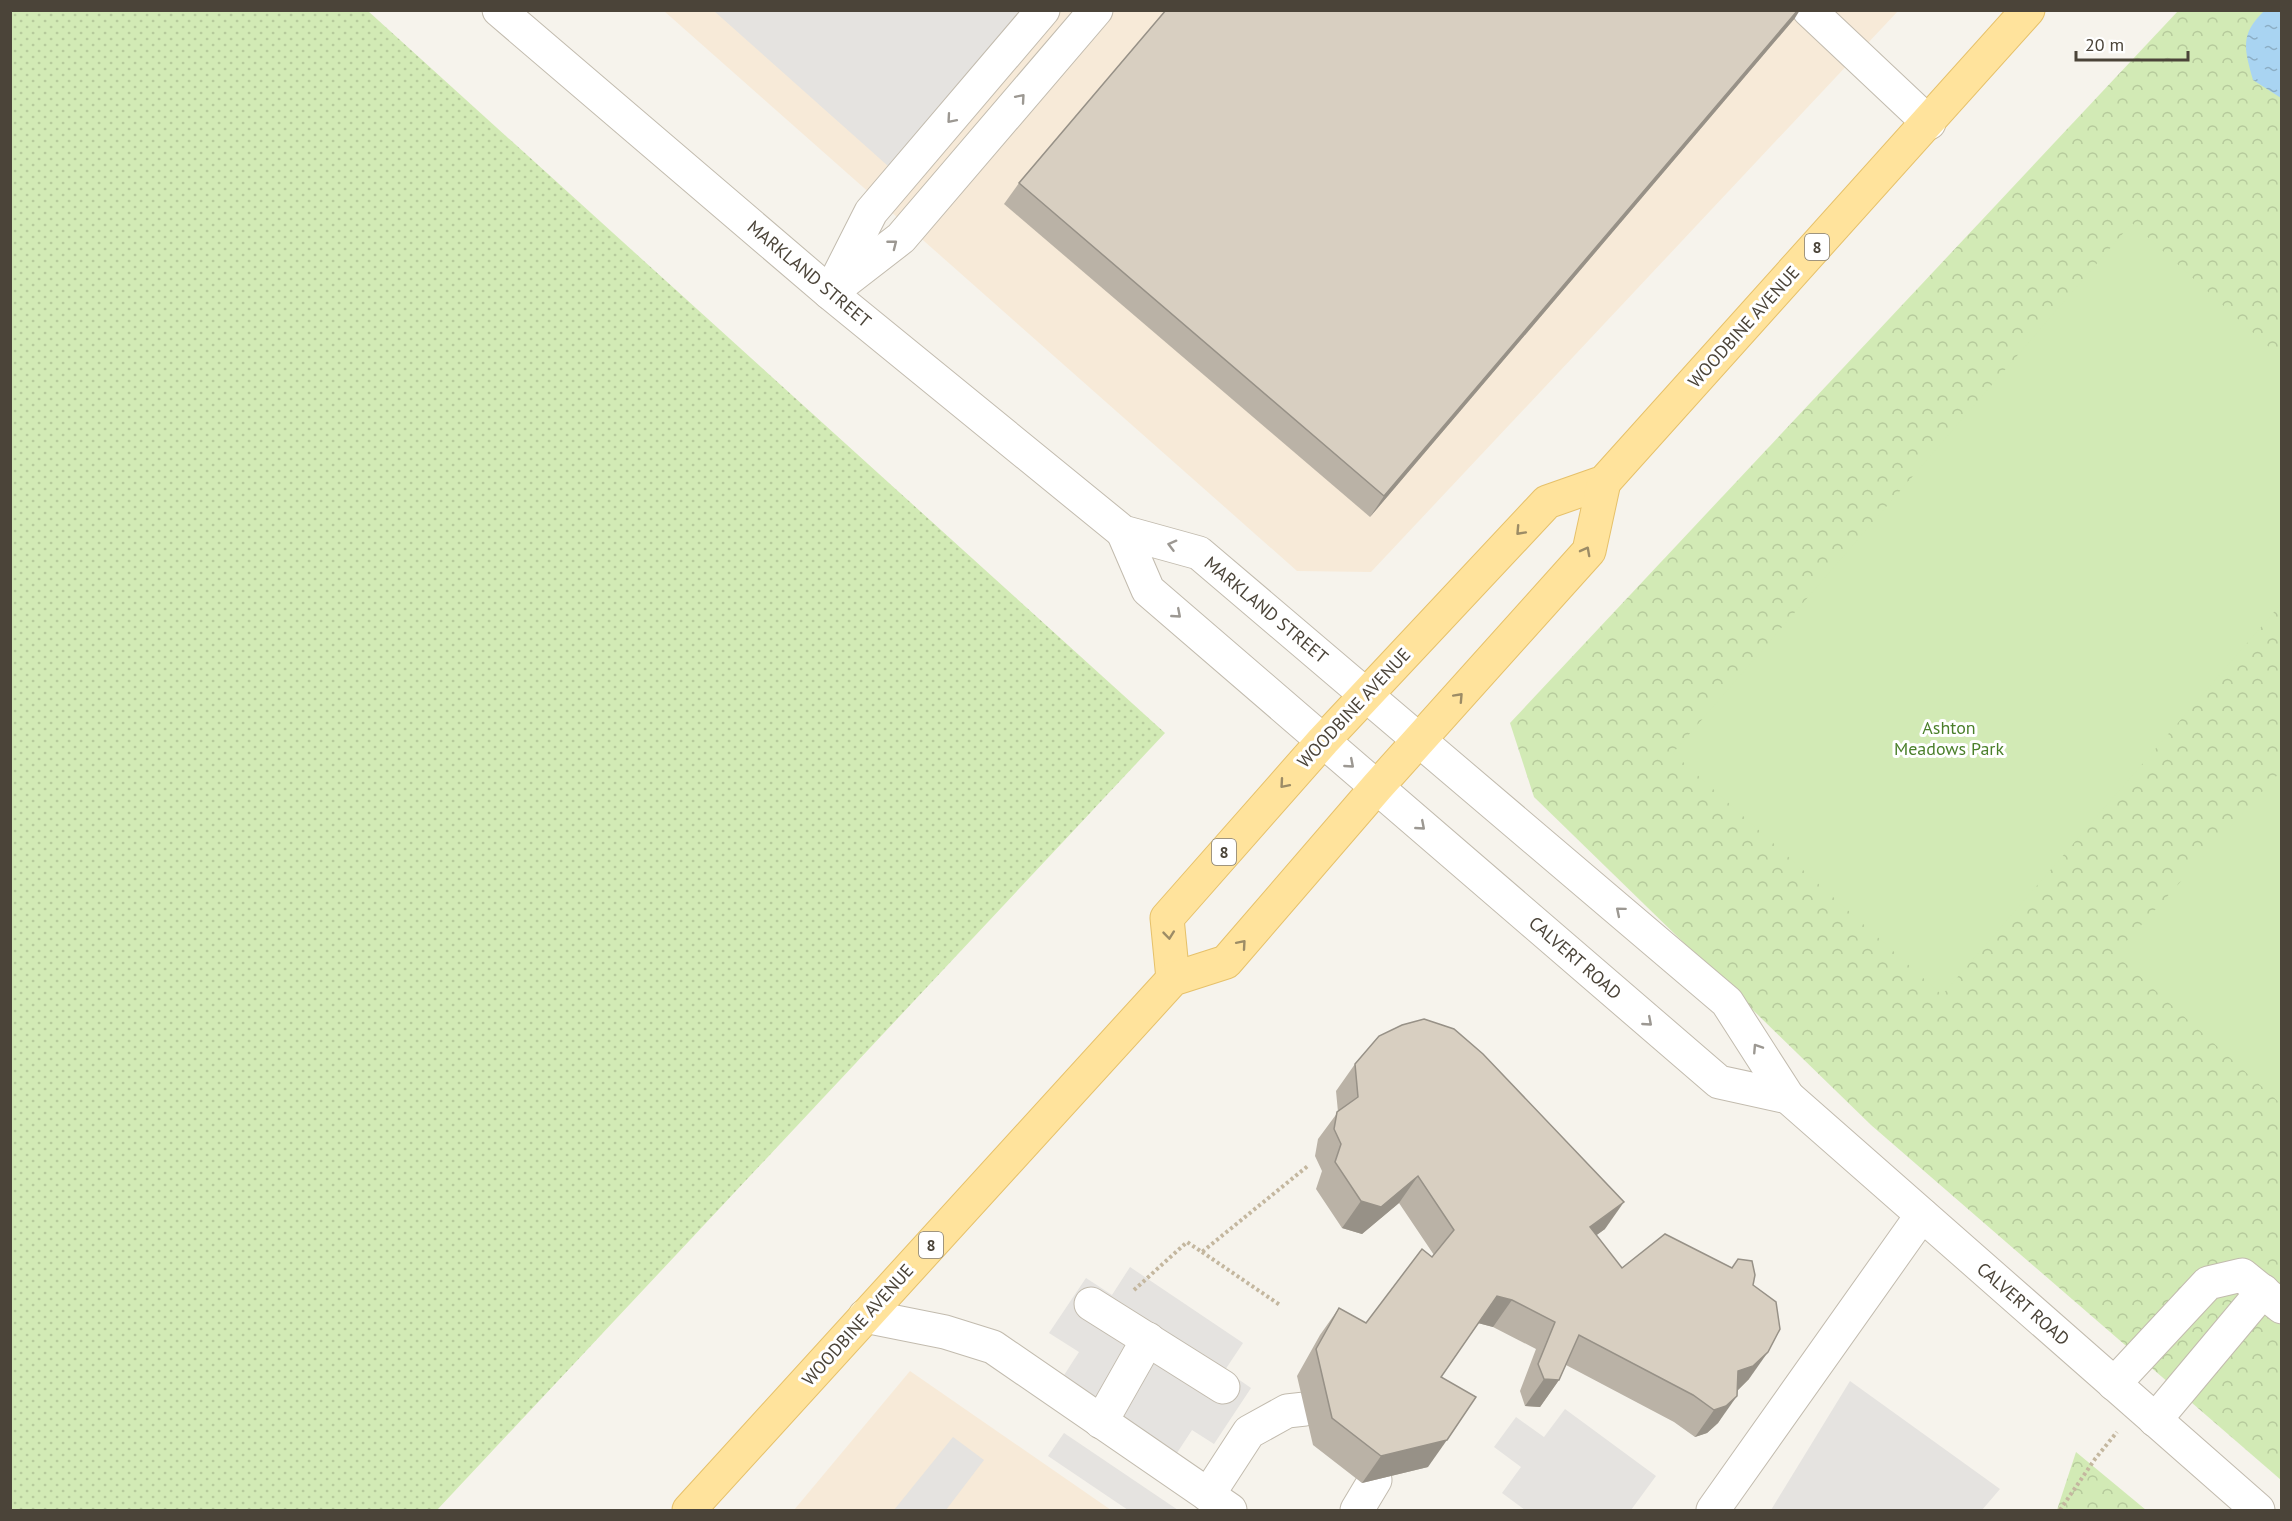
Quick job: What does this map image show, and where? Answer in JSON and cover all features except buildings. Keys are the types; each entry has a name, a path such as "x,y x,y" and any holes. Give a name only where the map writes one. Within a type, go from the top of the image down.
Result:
{"main road":[{"name":"WOODBINE AVENUE","path":"1173,979 1167,918 1323,741 1547,502 1604,482 1929,123 2028,10"},
{"name":"WOODBINE AVENUE","path":"689,1510 1173,979 1226,962 1377,787 1589,551 1604,482"}],"street":[{"name":"MARKLAND STREET","path":"499,10 830,293 1123,532 1199,553 1419,740"},
{"path":"830,293 871,212 1043,10"},
{"path":"830,293 901,238 1096,10"},
{"path":"1809,10 1929,123"},
{"name":"MARKLAND STREET","path":"1123,532 1148,590 1323,741"},
{"name":"CALVERT ROAD","path":"1419,740 1727,1002 1788,1097 2258,1510"},
{"name":"CALVERT ROAD","path":"1323,741 1719,1082 1788,1097"},
{"path":"1713,1510 1922,1215"},
{"path":"2114,1384 2208,1283 2242,1275 2272,1299 2147,1413"},
{"path":"1099,1309 1223,1387"},
{"path":"866,1316 945,1332 993,1347 1219,1503 1249,1432 1287,1411 1305,1409"},
{"path":"1101,1422 1148,1339"},
{"path":"1357,1510 1375,1480"}],"path":[{"path":"1202,1252 1309,1165"},
{"path":"1099,1309 1187,1242 1280,1305"},
{"path":"2060,1510 2095,1459 2147,1413"}],"shaded area":[{"path":"664,11 1898,11 1371,572 1297,571"},
{"path":"714,11 1027,11 888,166"},
{"path":"1130,1267 1243,1343 1225,1370 1251,1388 1214,1444 1192,1430 1173,1459 1059,1383 1079,1352 1049,1333 1086,1278 1112,1295"},
{"path":"910,1371 1111,1510 794,1510"},
{"path":"1850,1381 2000,1489 1982,1510 1771,1510"},
{"path":"1565,1409 1656,1476 1631,1510 1525,1510 1502,1493 1521,1467 1494,1447 1516,1417 1544,1437"},
{"path":"1064,1433 1178,1510 1128,1510 1048,1456"},
{"path":"953,1437 984,1460 946,1510 894,1510"}],"green space":[{"path":"10,11 368,11 1165,733 437,1510 11,1510"},
{"name":"Ashton Meadows Park","path":"2178,11 2281,11 2281,1480 1871,1125 1534,797 1510,723"},
{"path":"2132,223 2281,358 2281,604 1942,995 1673,753"},
{"path":"2281,771 2281,1104 2115,954"},
{"path":"2076,1452 2146,1510 2057,1510"}],"water":[{"path":"2264,11 2281,11 2281,98 2253,80 2246,51 2247,35"}]}
